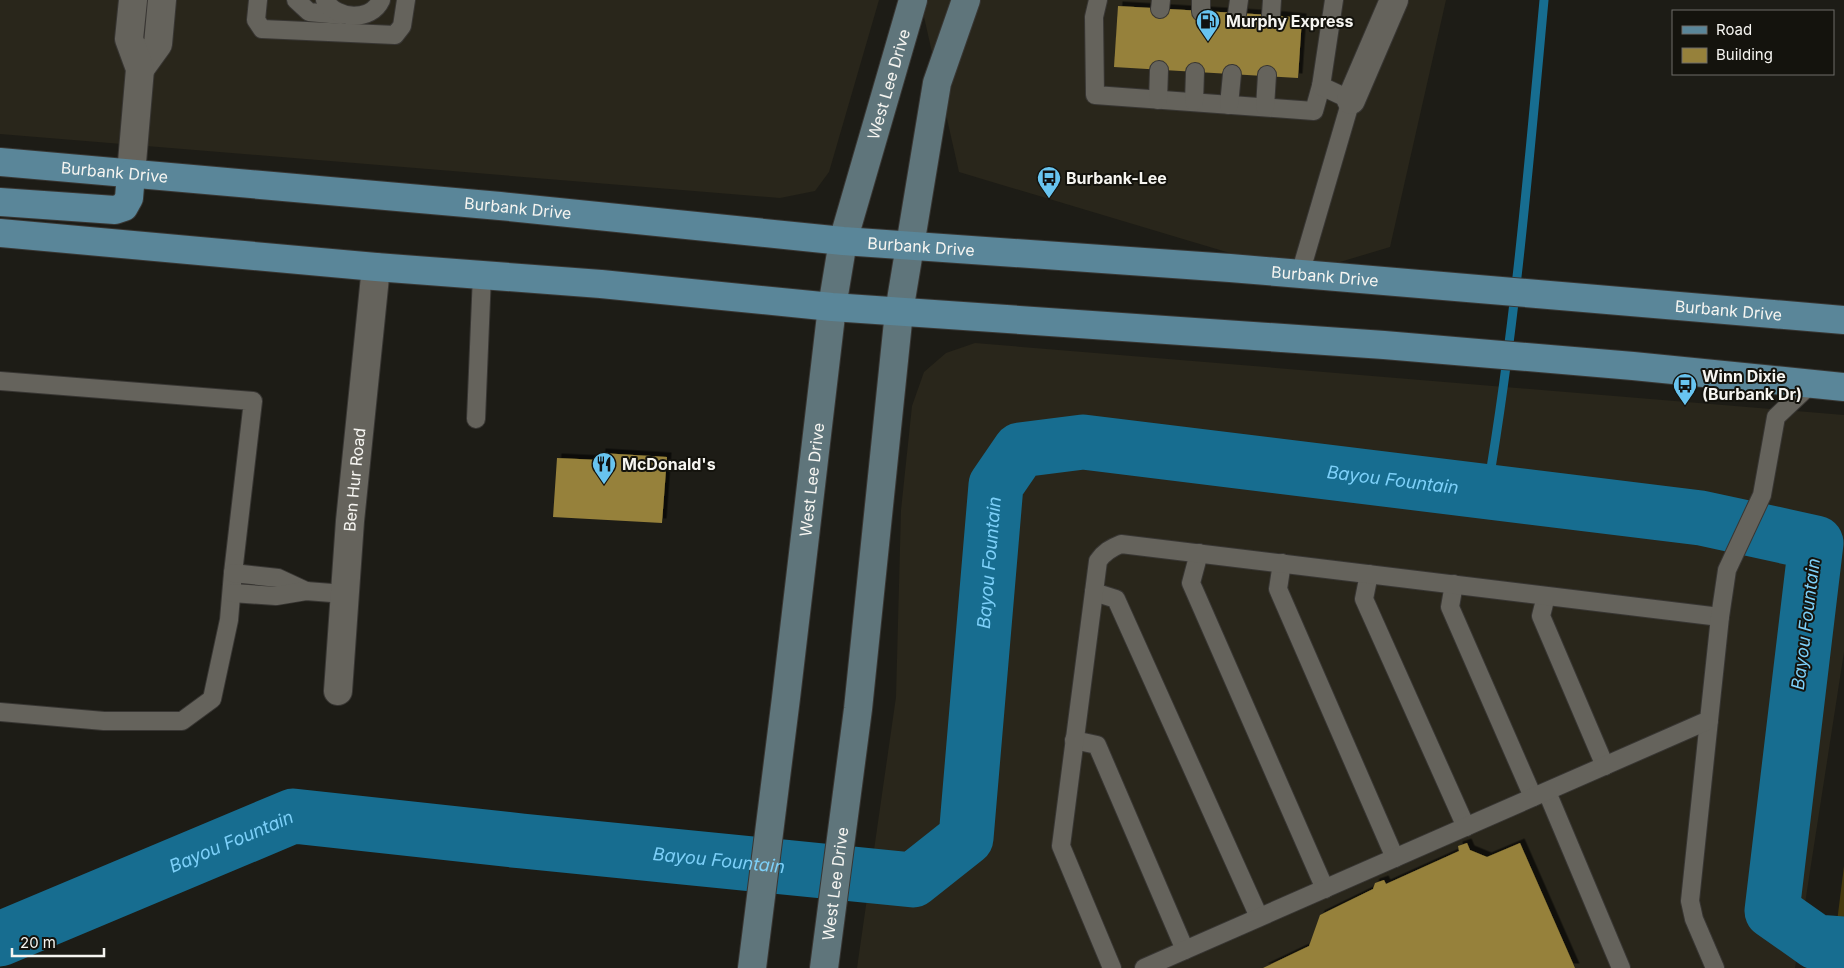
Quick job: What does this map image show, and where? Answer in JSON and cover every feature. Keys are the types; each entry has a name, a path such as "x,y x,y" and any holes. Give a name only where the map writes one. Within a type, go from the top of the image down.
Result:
{"main road":[{"name":"West Lee Drive","path":"753,962 832,307 843,241 913,0"},
{"name":"West Lee Drive","path":"824,965 858,709 899,312 937,83 966,0"},
{"name":"Burbank Drive","path":"0,162 500,206 843,241 1230,268 1844,320"},
{"path":"0,202 115,210 124,207 129,198 131,174"},
{"path":"0,233 376,267 601,284 832,307 1384,345 1633,366 1844,387"},
{"path":"1811,384 1844,367"}],"street":[{"path":"131,174 140,69 129,39 133,0"},
{"path":"140,69 158,44 162,0"},
{"path":"1351,100 1394,0"},
{"name":"Ben Hur Road","path":"338,691 350,521 376,267"}],"lane":[{"path":"258,0 256,20 262,29 395,36 402,26 406,0"},
{"path":"296,0 309,12 348,16 369,13 379,5 381,0"},
{"path":"324,0 327,5 348,16"},
{"path":"1098,0 1094,17 1095,95 1314,110 1321,86 1334,0"},
{"path":"1158,100 1159,70"},
{"path":"1194,102 1196,72"},
{"path":"1229,105 1232,74"},
{"path":"1265,107 1267,76"},
{"path":"1300,274 1351,100 1321,86"},
{"path":"476,419 482,275"},
{"path":"0,381 252,401 229,620 212,699 182,721 104,720 0,712"},
{"path":"1715,968 1694,919 1690,901 1720,617 1727,570 1762,494 1776,416 1811,384"},
{"path":"1112,968 1060,846 1098,561 1103,554 1121,544 1720,617"},
{"path":"1199,553 1192,583 1325,889"},
{"path":"1282,563 1278,589 1395,858"},
{"path":"233,573 278,578 306,591"},
{"path":"1369,574 1364,599 1466,827"},
{"path":"1454,584 1450,606 1621,968"},
{"path":"232,593 276,596 306,591 345,594"},
{"path":"1094,592 1116,599 1259,917"},
{"path":"1546,596 1540,616 1605,766"},
{"path":"1144,968 1709,720"},
{"path":"1074,740 1097,745 1185,950"}],"shaded area":[{"path":"0,0 879,0 829,172 815,191 780,198 0,134"},
{"path":"926,0 1446,0 1390,247 1300,274 959,172 922,8"},
{"path":"975,343 1844,415 1844,652 1795,968 857,968 896,697 901,510 912,406 924,372 946,353"},
{"path":"1844,866 1844,922 1837,922"}],"building":[{"name":"Murphy Express","path":"1118,6 1302,18 1298,78 1114,67"},
{"path":"601,453 667,457 662,523 553,517 557,458 600,460"},
{"path":"1467,843 1470,850 1487,857 1520,843 1575,968 1263,968 1309,946 1320,915 1373,889 1375,883 1384,880 1386,884 1459,851 1458,846"}],"waterway":[{"path":"1487,492 1506,369 1527,185 1544,0"},
{"name":"Bayou Fountain","path":"0,939 293,816 913,880 966,838 996,485 1020,450 1083,442 1701,518 1816,543 1772,911 1816,942 1844,944"}],"place":[{"name":"Murphy Express","path":"1208,42"},
{"name":"Burbank-Lee","path":"1049,199"},
{"name":"Winn Dixie (Burbank Dr)","path":"1685,406"},
{"name":"McDonald's","path":"604,485"}]}
